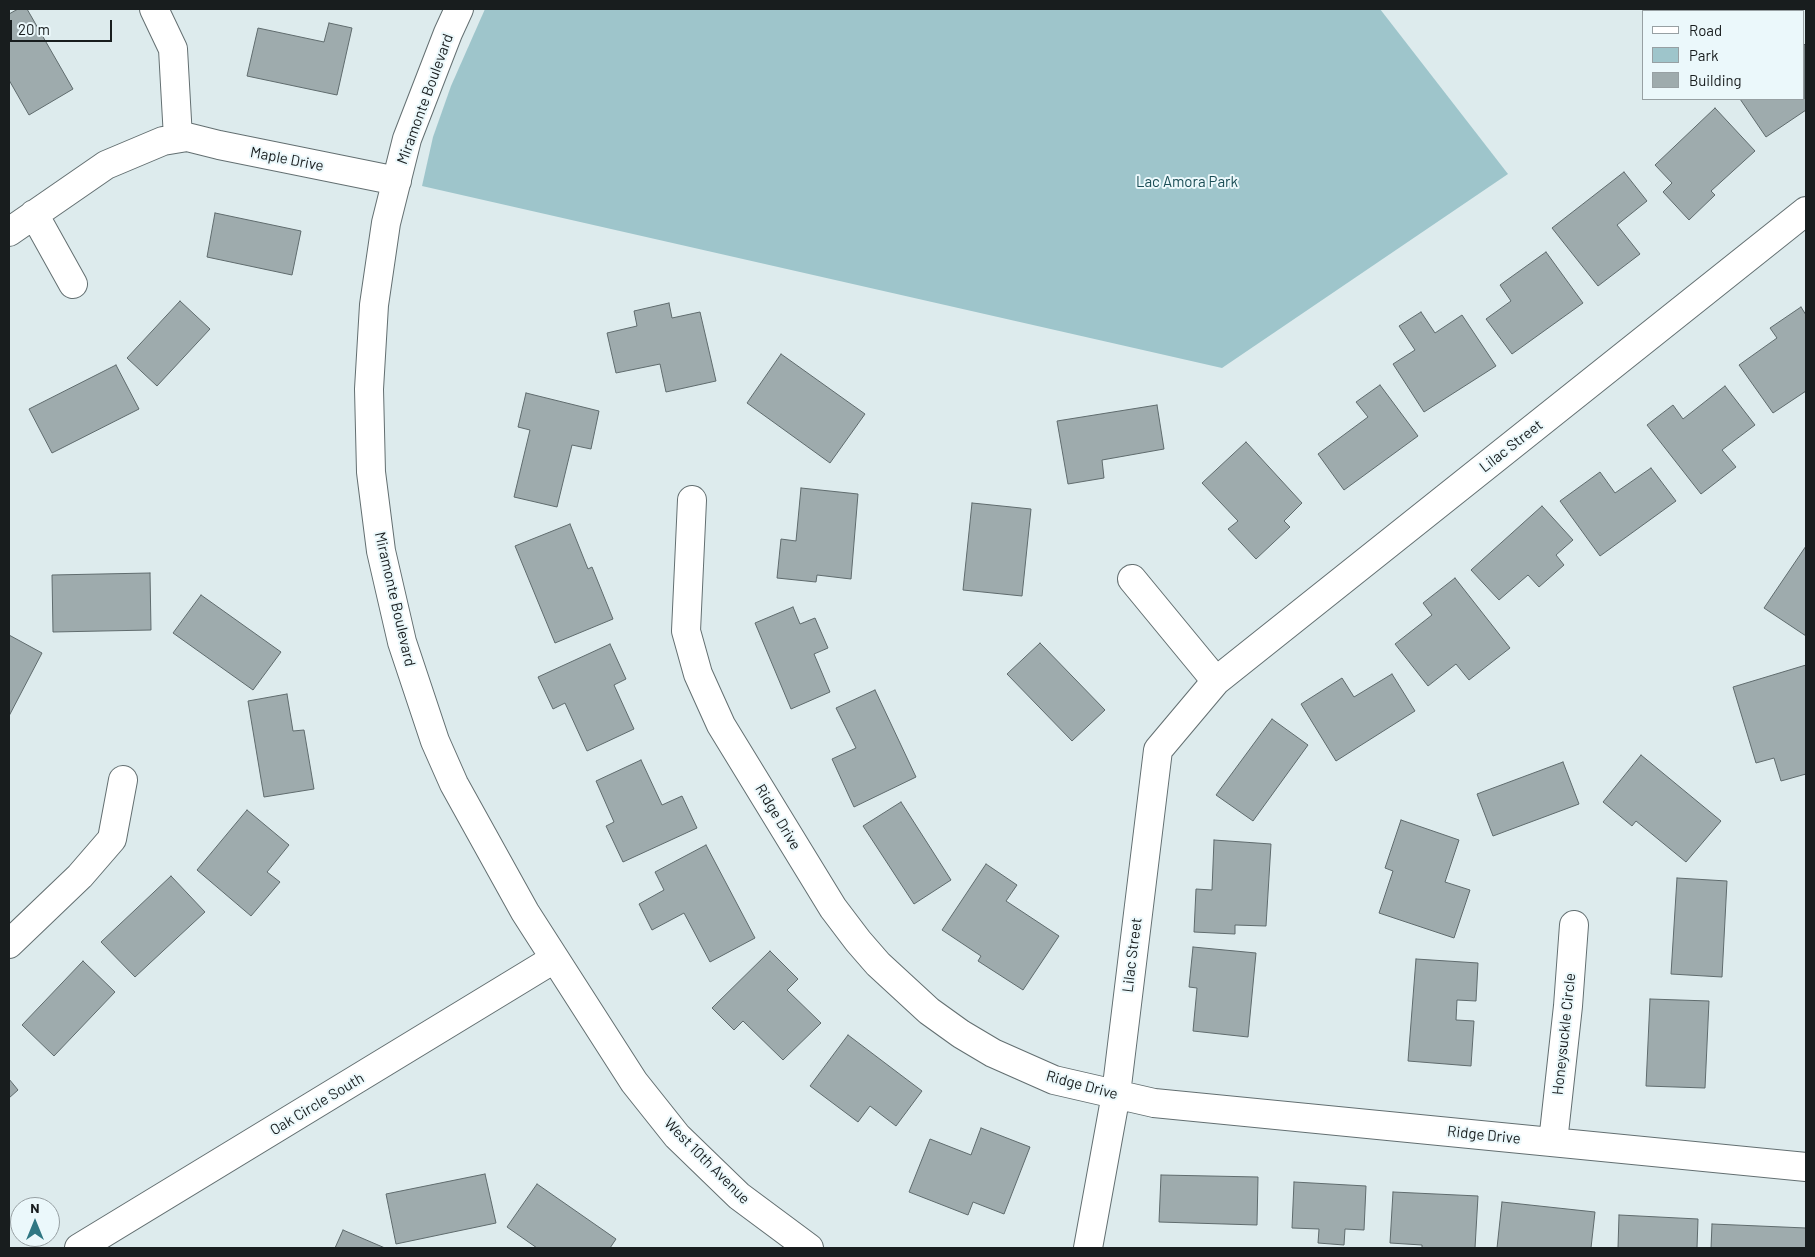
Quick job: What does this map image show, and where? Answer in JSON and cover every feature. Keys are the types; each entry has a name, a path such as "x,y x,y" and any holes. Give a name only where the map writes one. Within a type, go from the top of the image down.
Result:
{"street":[{"path":"154,9 173,49 178,138"},
{"name":"Miramonte Boulevard","path":"459,9 408,139 386,224 374,305 369,389 371,472 381,551 402,642 439,750 463,801 525,912 554,958"},
{"name":"Maple Drive","path":"9,232 106,165 163,140 187,136 220,145 397,180"},
{"name":"Lilac Street","path":"1088,1248 1116,1094 1158,750 1216,680 1806,211"},
{"path":"34,214 73,284"},
{"name":"Ridge Drive","path":"692,500 686,631 698,674 722,725 833,908 878,964 929,1011 993,1054 1054,1080 1154,1103 1806,1167"},
{"path":"1132,579 1216,680"},
{"path":"9,944 80,876 112,839 124,780"},
{"name":"Honeysuckle Circle","path":"1553,1142 1568,1006 1574,925"},
{"name":"Oak Circle South","path":"79,1248 554,958"},
{"name":"West 10th Avenue","path":"554,958 634,1082 677,1136 739,1196 809,1248"}],"green space":[{"name":"Lac Amora Park","path":"485,9 1380,9 1508,174 1222,368 422,186 433,137 451,86"}],"building":[{"path":"18,9 27,9 73,89 29,115 9,80 9,14"},
{"path":"329,23 352,28 337,95 247,76 258,28 324,42"},
{"path":"1805,44 1806,110 1766,137 1741,100 1805,100"},
{"path":"1715,108 1755,151 1711,191 1715,195 1689,220 1663,192 1672,183 1655,165"},
{"path":"1624,172 1647,201 1617,225 1640,254 1598,286 1552,228"},
{"path":"215,213 301,231 292,275 207,257"},
{"path":"1546,252 1583,303 1512,354 1486,319 1511,301 1500,285"},
{"path":"180,301 210,329 157,386 127,358"},
{"path":"669,303 672,318 700,312 716,381 666,392 660,364 616,373 607,333 637,326 634,311"},
{"path":"1801,307 1806,315 1806,391 1773,413 1739,365 1777,338 1770,328"},
{"path":"1421,312 1435,333 1462,315 1496,366 1424,412 1393,364 1415,350 1399,326"},
{"path":"781,354 865,414 830,463 747,403"},
{"path":"116,365 139,409 52,453 29,409"},
{"path":"1380,385 1418,436 1344,490 1318,454 1368,417 1356,402"},
{"path":"1725,386 1755,425 1722,450 1736,467 1701,494 1647,425 1673,405 1683,419"},
{"path":"526,393 599,411 591,449 572,445 557,507 514,497 530,430 518,427"},
{"path":"1157,405 1164,449 1102,460 1104,478 1068,484 1057,421"},
{"path":"1246,442 1302,503 1284,521 1290,527 1256,559 1228,529 1238,521 1202,483"},
{"path":"1651,468 1676,501 1600,556 1560,501 1600,472 1615,493"},
{"path":"801,488 858,494 851,579 817,575 816,582 777,578 781,539 796,541"},
{"path":"972,503 1031,509 1022,596 963,590"},
{"path":"1542,506 1573,540 1556,555 1564,565 1539,587 1528,575 1499,600 1471,570"},
{"path":"570,524 588,569 592,567 613,619 555,643 515,546"},
{"path":"1806,546 1806,636 1764,608"},
{"path":"150,573 151,630 53,632 52,575"},
{"path":"1455,578 1510,648 1469,680 1456,664 1428,686 1395,644 1432,615 1423,603"},
{"path":"201,595 281,652 253,690 173,633"},
{"path":"793,607 800,624 815,618 828,648 814,654 830,692 791,709 755,623"},
{"path":"9,635 42,653 9,716"},
{"path":"1040,643 1105,710 1072,741 1007,674"},
{"path":"610,644 626,679 614,685 634,729 587,751 565,703 553,709 538,677"},
{"path":"1806,665 1806,774 1781,781 1774,758 1756,763 1733,687"},
{"path":"1392,674 1415,711 1336,761 1301,704 1342,678 1354,697"},
{"path":"875,690 916,777 854,807 832,759 856,748 836,708"},
{"path":"287,694 293,731 304,730 314,789 264,797 248,701"},
{"path":"1272,719 1308,745 1253,821 1216,795"},
{"path":"1641,755 1721,821 1686,862 1636,821 1632,826 1603,802"},
{"path":"641,760 662,805 682,796 697,828 623,862 606,826 614,822 596,781"},
{"path":"1563,762 1579,804 1493,836 1477,794"},
{"path":"901,802 951,880 914,904 863,826"},
{"path":"247,810 289,845 267,872 280,882 251,916 197,870"},
{"path":"1401,820 1459,840 1445,882 1470,890 1454,938 1379,913 1393,871 1385,868"},
{"path":"1214,840 1271,844 1266,926 1235,925 1235,934 1194,932 1196,889 1212,890"},
{"path":"706,845 755,938 710,962 684,913 652,930 639,904 664,890 655,872"},
{"path":"986,864 1017,885 1006,901 1059,936 1023,990 978,961 981,956 942,930"},
{"path":"171,876 205,912 135,977 101,942"},
{"path":"1677,878 1727,881 1722,977 1671,974"},
{"path":"1193,947 1256,953 1248,1037 1193,1031 1197,988 1189,987"},
{"path":"770,951 798,979 787,990 821,1023 783,1060 743,1021 734,1030 712,1008"},
{"path":"1416,959 1478,963 1476,1001 1457,1000 1456,1020 1474,1021 1471,1066 1408,1061"},
{"path":"83,961 115,992 54,1056 22,1025"},
{"path":"1650,999 1709,1001 1705,1088 1646,1086"},
{"path":"848,1035 922,1091 896,1126 870,1106 858,1122 810,1086"},
{"path":"9,1079 18,1090 9,1098"},
{"path":"981,1128 1030,1147 1004,1214 973,1202 968,1215 909,1192 930,1139 971,1155"},
{"path":"485,1174 496,1223 396,1244 386,1194"},
{"path":"1161,1175 1258,1177 1257,1225 1159,1222"},
{"path":"1294,1182 1366,1186 1364,1230 1345,1229 1344,1245 1318,1243 1319,1229 1292,1228"},
{"path":"537,1184 616,1239 610,1248 537,1248 507,1227"},
{"path":"1393,1192 1478,1196 1475,1248 1422,1248 1422,1245 1390,1243"},
{"path":"1502,1202 1595,1212 1591,1248 1497,1248"},
{"path":"1619,1215 1698,1219 1697,1248 1618,1248"},
{"path":"1712,1224 1806,1228 1806,1248 1711,1248"},
{"path":"343,1230 385,1248 335,1248"}]}
